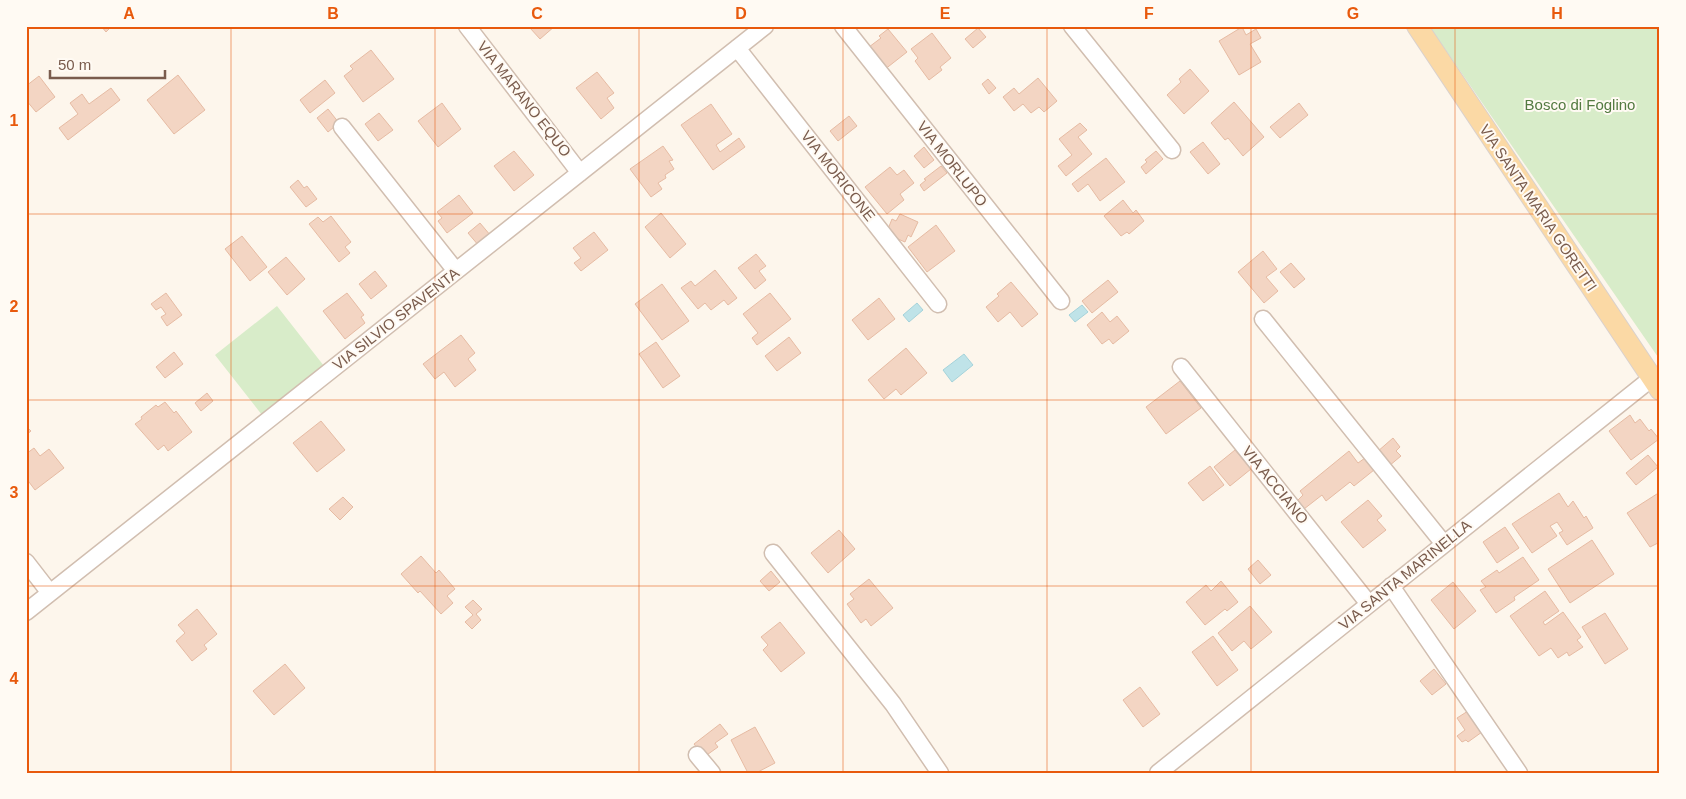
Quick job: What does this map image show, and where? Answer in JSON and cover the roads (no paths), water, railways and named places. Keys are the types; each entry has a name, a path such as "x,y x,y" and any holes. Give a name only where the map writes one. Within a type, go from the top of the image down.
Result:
{"main road":[{"name":"VIA SANTA MARIA GORETTI","path":"1417,26 1656,384"}],"street":[{"name":"VIA MARANO EQUO","path":"467,26 580,172"},
{"name":"VIA SILVIO SPAVENTA","path":"26,612 765,26"},
{"name":"VIA MORLUPO","path":"843,26 1061,301"},
{"path":"1072,26 1172,150"},
{"name":"VIA MORICONE","path":"737,48 938,304"},
{"path":"342,126 456,271"},
{"path":"1263,319 1444,544"},
{"name":"VIA ACCIANO","path":"1181,367 1370,604"},
{"name":"VIA SANTA MARINELLA","path":"1168,770 1444,544 1656,384"},
{"path":"773,553 893,704 940,773"},
{"path":"26,562 50,593"},
{"path":"1391,586 1519,773"},
{"path":"697,755 712,773"}],"water":[{"path":"917,303 923,310 909,322 903,315"},
{"path":"1082,305 1088,312 1075,322 1069,315"},
{"path":"964,354 973,365 952,382 943,370"}],"park label":[{"name":"Bosco di Foglino","path":"1580,105"}]}
